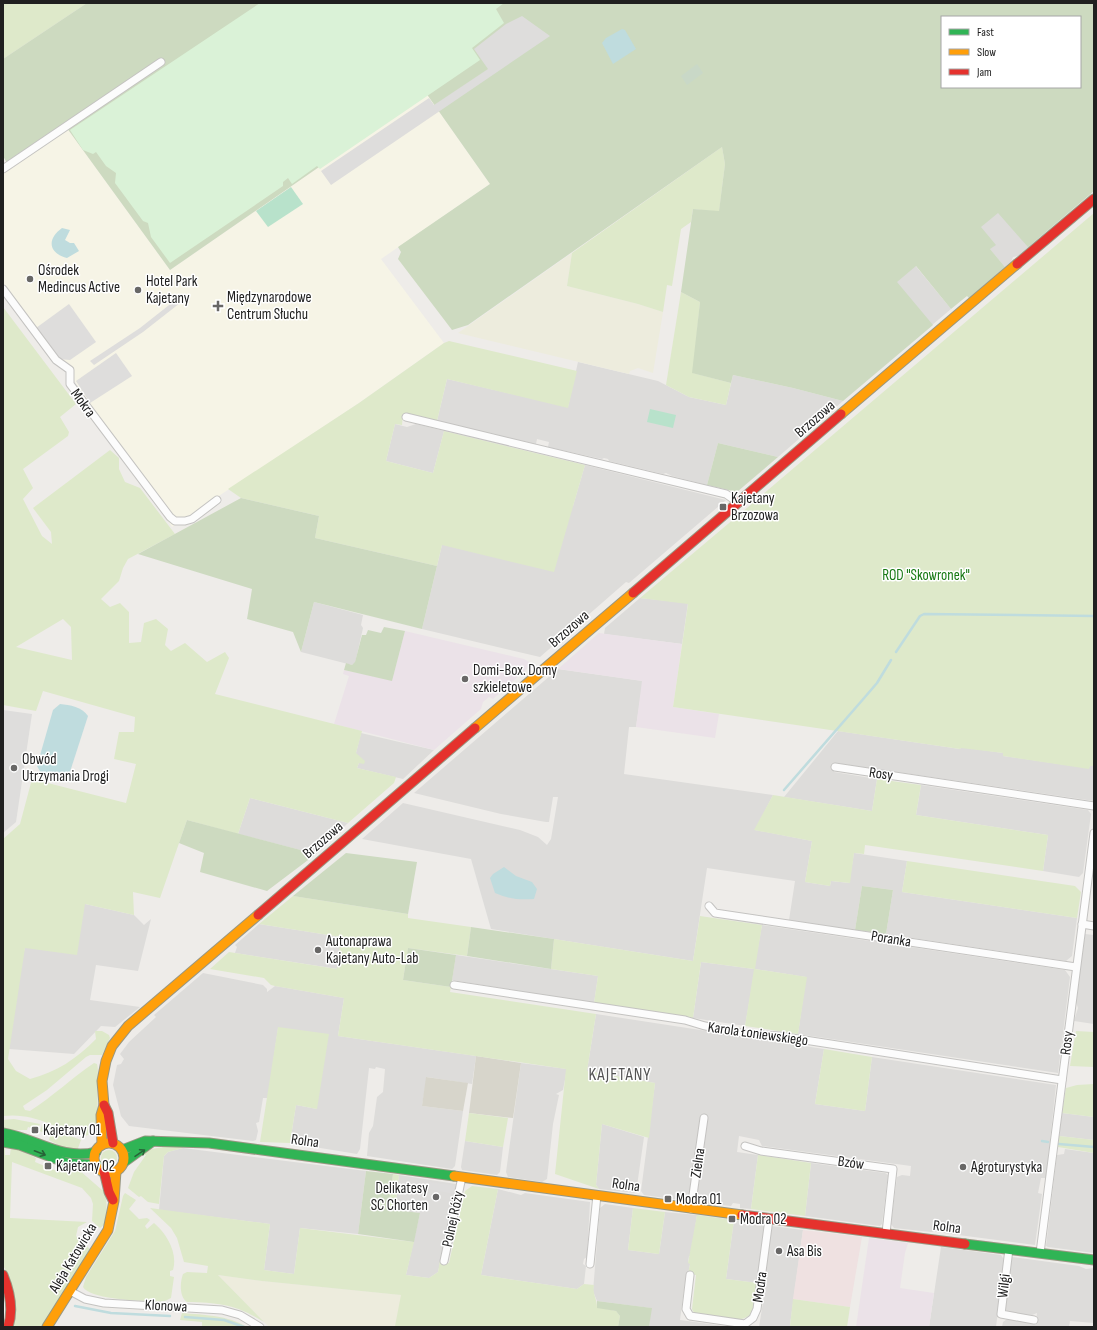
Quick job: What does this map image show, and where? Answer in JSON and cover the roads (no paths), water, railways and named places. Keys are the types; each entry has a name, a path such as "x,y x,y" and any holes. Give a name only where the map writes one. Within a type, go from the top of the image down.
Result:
{"main road":[{"name":"Brzozowa","path":"113,1143 108,1113 104,1104 102,1082 106,1062 112,1046 128,1026 988,288 1094,199"},
{"name":"Brzozowa","path":"102,1145 101,1115 104,1104"},
{"path":"3,1133 17,1135 74,1156 86,1156 96,1152 102,1145 113,1143 122,1150 124,1162"},
{"name":"Rolna","path":"122,1150 130,1149 145,1141 209,1143 691,1209 1094,1260"},
{"path":"3,1142 20,1145 67,1163 116,1170 124,1162 136,1155 153,1141"},
{"path":"96,1152 95,1158 101,1168"},
{"name":"Aleja Katowicka","path":"101,1168 113,1200"},
{"name":"Aleja Katowicka","path":"47,1327 105,1237 110,1222 113,1200 117,1191 116,1170"},
{"path":"3,1275 10,1292 11,1304 8,1327"}],"street":[{"path":"3,169 161,62"},
{"name":"Mokra","path":"3,289 56,360 70,370 70,384 170,517 175,521 189,520 217,500"},
{"path":"406,417 726,494 739,503"},
{"name":"Rosy","path":"835,767 1094,806"},
{"name":"Rosy","path":"1040,1253 1094,833"},
{"name":"Poranka","path":"709,906 715,913 1076,967"},
{"path":"1082,924 1094,926"},
{"name":"Karola Łoniewskiego","path":"454,985 685,1020 698,1025 764,1036 779,1036 1062,1080"},
{"name":"Zielna","path":"691,1209 704,1118"},
{"name":"Bzów","path":"745,1146 762,1151 893,1169 886,1233"},
{"name":"Polnej Róży","path":"444,1261 462,1177"},
{"path":"590,1264 597,1195"},
{"name":"Modra","path":"690,1275 686,1310 690,1316 745,1324 749,1322 757,1309 769,1219"},
{"name":"Wilgi","path":"1009,1249 1001,1314 1034,1320"},
{"name":"Klonowa","path":"70,1291 86,1299 104,1303 222,1310 240,1315 260,1327"}],"water":[{"path":"622,29 625,30 636,49 613,64 602,43 606,38"},
{"path":"62,228 70,230 65,240 70,243 74,243 79,251 67,258 56,253 52,245 54,237"},
{"path":"60,704 72,706 82,710 88,716 68,778 63,779 41,773 37,766 53,710"},
{"path":"504,867 516,876 532,882 537,889 534,899 514,899 495,893 490,878 493,874"}],"waterway":[{"path":"896,652 920,616 924,614 1094,616"},
{"path":"784,790 877,683 891,660"},
{"path":"1042,1141 1048,1142"},
{"path":"1059,1144 1094,1147"},
{"path":"75,1306 111,1313 170,1316"},
{"path":"185,1317 224,1320 244,1327"}],"place":[{"name":"Ośrodek Medincus Active","path":"30,279"},
{"name":"Hotel Park Kajetany","path":"138,290"},
{"name":"Międzynarodowe Centrum Słuchu","path":"218,306"},
{"name":"Kajetany Brzozowa","path":"723,507"},
{"name":"Domi-Box. Domy szkieletowe","path":"465,679"},
{"name":"Obwód Utrzymania Drogi","path":"14,768"},
{"name":"Autonaprawa Kajetany Auto-Lab","path":"318,950"},
{"name":"Kajetany 01","path":"35,1130"},
{"name":"Kajetany 02","path":"48,1166"},
{"name":"Agroturystyka","path":"963,1167"},
{"name":"Delikatesy SC Chorten","path":"436,1197"},
{"name":"Modra 01","path":"668,1199"},
{"name":"Modra 02","path":"732,1219"},
{"name":"Asa Bis","path":"779,1251"}],"district":[{"name":"KAJETANY","path":"620,1075"}],"park label":[{"name":"ROD \"Skowronek\"","path":"926,575"}]}
